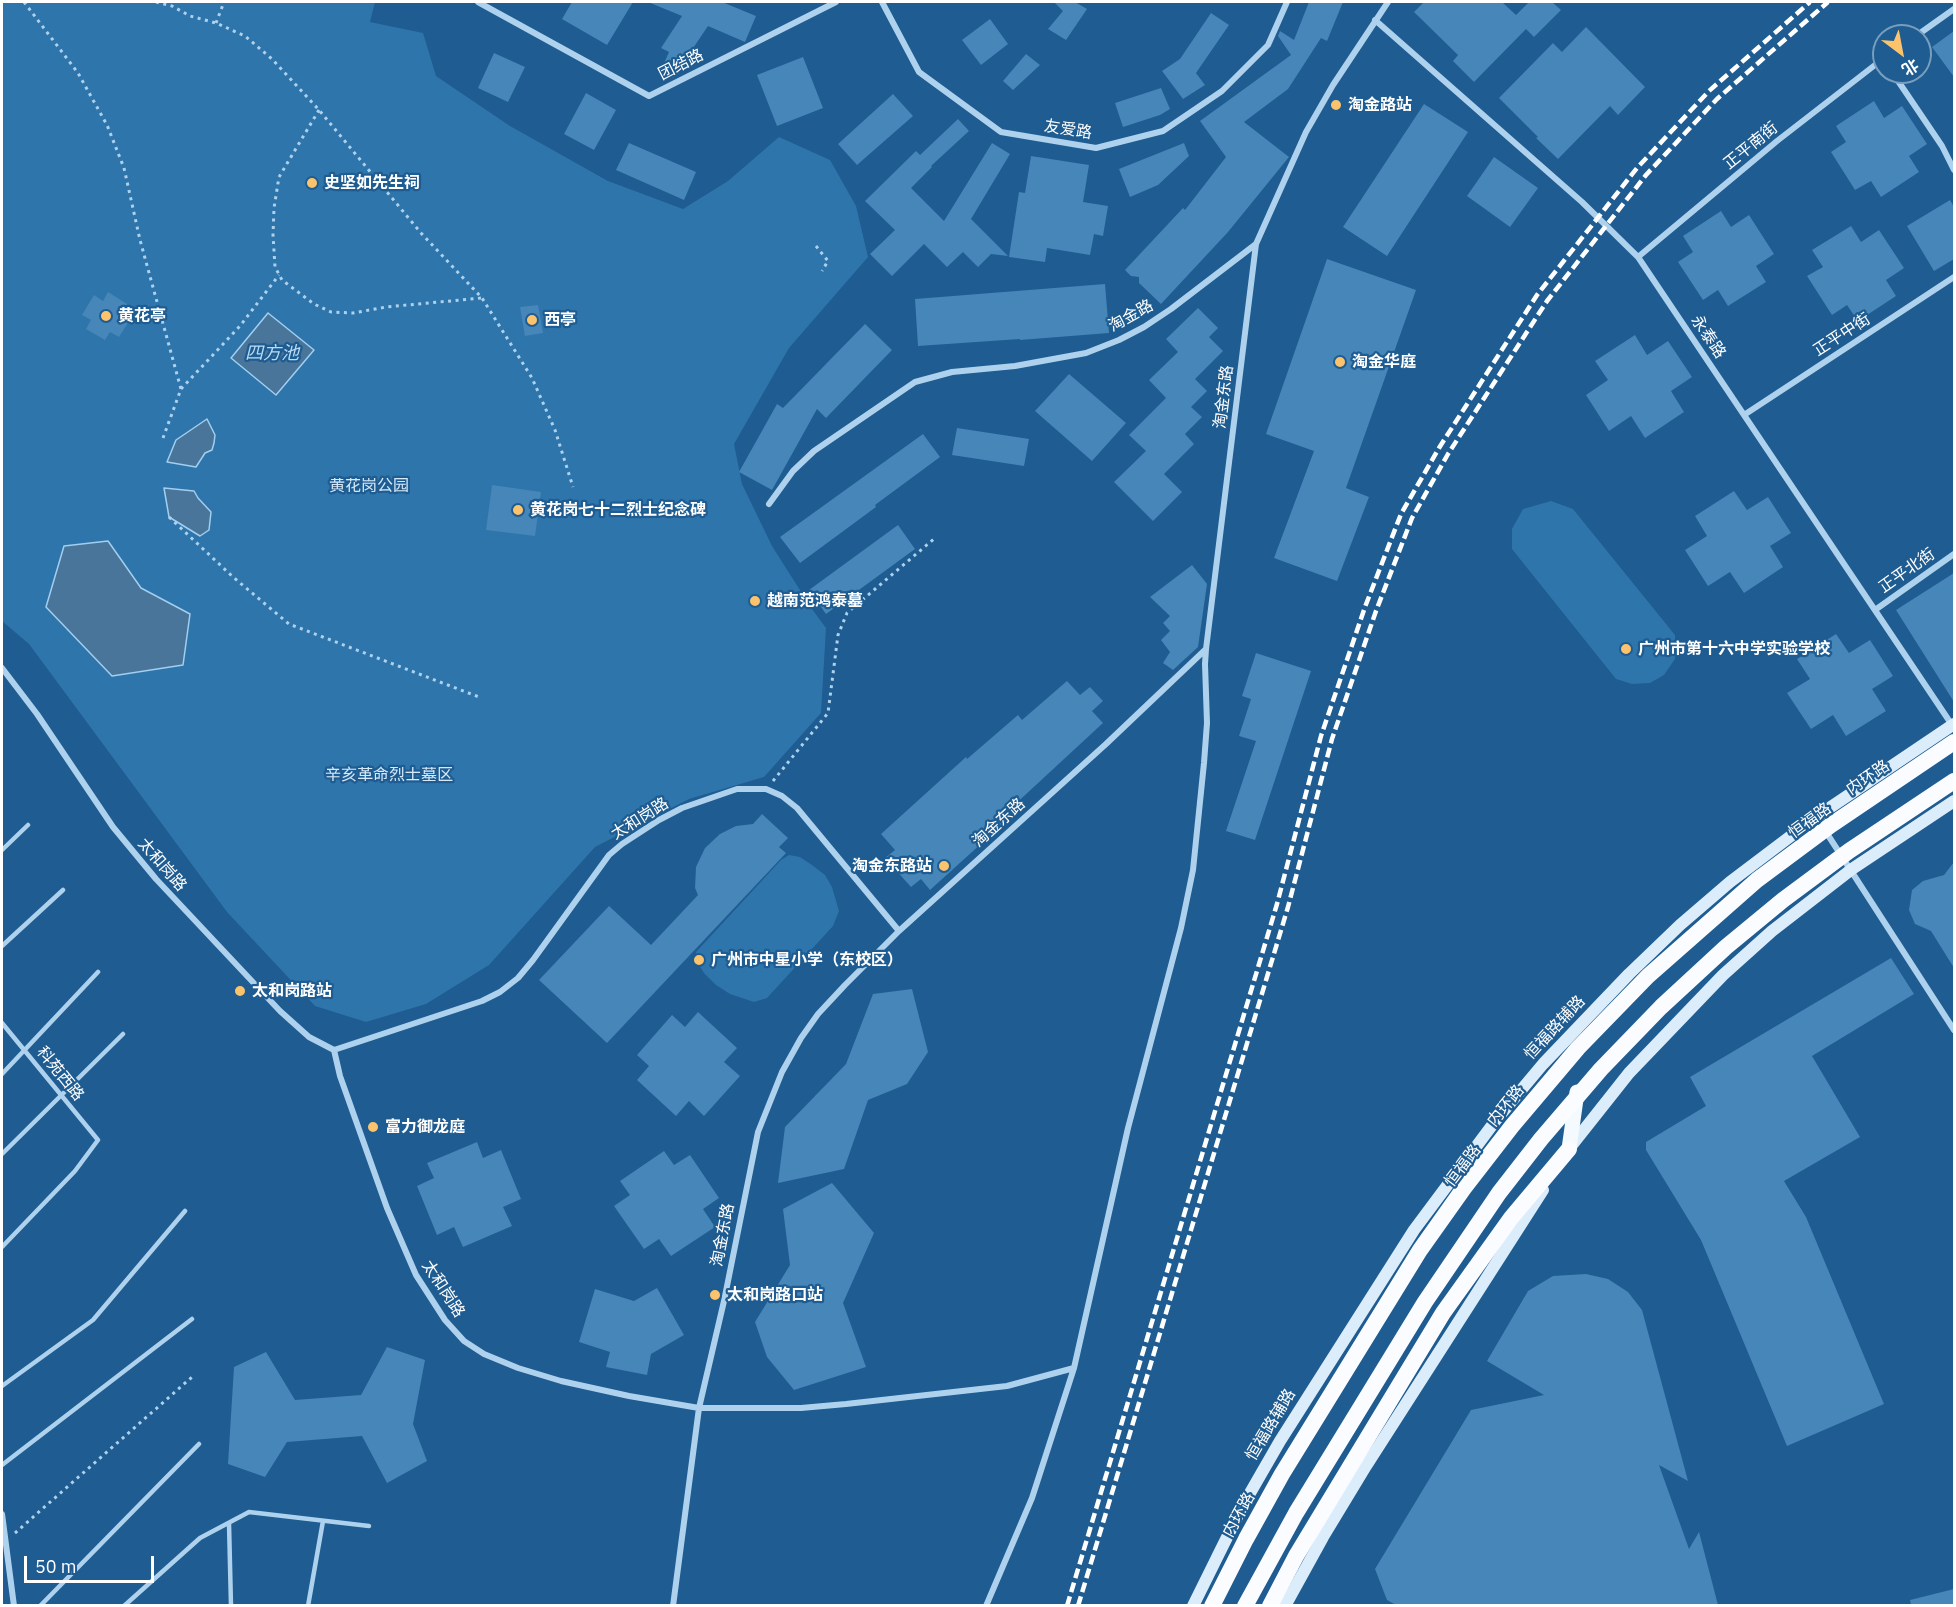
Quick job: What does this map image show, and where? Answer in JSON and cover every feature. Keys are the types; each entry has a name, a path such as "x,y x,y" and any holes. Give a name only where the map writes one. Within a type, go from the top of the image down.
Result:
{"highway":[{"name":"内环路","path":"1214,1605 1282,1474 1420,1250 1499,1143 1578,1048 1648,976 1757,880 1954,734"},
{"path":"1243,1605 1296,1513 1425,1302 1499,1193 1601,1069 1661,1007 1726,947 1783,900 1849,851 1954,781"},
{"path":"1270,1605 1296,1556 1443,1313 1511,1218 1569,1149"}],"main road":[{"name":"恒福路辅路","path":"1193,1605 1242,1507 1286,1431 1414,1230 1496,1120 1588,1016 1680,925 1730,882 1816,817 1954,734"},
{"name":"恒福路","path":"1214,1605 1287,1473 1442,1225 1505,1141 1566,1067 1644,985 1690,941 1758,884 1954,734"},
{"path":"1243,1605 1305,1486 1415,1309 1495,1191 1578,1090 1651,1010 1754,917 1840,852 1954,776"},
{"path":"1285,1605 1366,1466 1569,1149 1636,1066 1723,975 1772,931 1852,869 1954,801"},
{"path":"1569,1149 1578,1090"}],"street":[{"name":"团结路","path":"478,2 649,96 836,2"},
{"name":"友爱路","path":"882,2 919,72 1001,132 1096,148 1163,131 1222,91 1268,45 1287,2"},
{"name":"淘金路","path":"769,504 793,471 814,451 915,382 952,372 1015,366 1086,353 1119,340 1171,309 1256,244 1306,132 1333,85 1389,2"},
{"path":"1932,25 1954,9"},
{"name":"永泰路","path":"1375,20 1582,202 1638,257 1875,610 1954,734"},
{"name":"正平南街","path":"1638,257 1777,141 1872,68"},
{"path":"1900,84 1942,146 1954,170"},
{"name":"淘金东路","path":"673,1605 699,1408 724,1301 753,1155 767,1105 791,1055 818,1014 899,931 1106,744 1206,649 1256,244"},
{"name":"正平中街","path":"1744,415 1954,277"},
{"name":"正平北街","path":"1875,610 1954,554"},
{"path":"986,1605 1032,1498 1074,1368 1128,1128 1181,928 1193,870 1204,763 1207,723 1206,649"},
{"name":"太和岗路","path":"2,668 37,714 113,827 156,879 280,1011 309,1037 334,1050 482,1001 500,992 518,978 533,960 609,855 622,844 659,820 706,798 737,789 766,789"},
{"path":"766,789 782,796 797,808 899,931"},
{"path":"1816,817 1852,869 1954,1030"},
{"name":"太和岗路","path":"334,1050 348,1099 402,1244 416,1275 445,1320 464,1341 484,1354 518,1368 561,1381 699,1408 801,1408 981,1390 1007,1386 1074,1368"},
{"path":"2,1514 2,1528 14,1605"}],"lane":[{"path":"2,850 28,825"},
{"path":"2,946 63,890"},
{"path":"2,1074 98,972"},
{"name":"科苑西路","path":"2,1023 98,1140 75,1171 2,1247"},
{"path":"2,1154 123,1034"},
{"path":"2,1386 93,1320 185,1211"},
{"path":"2,1465 192,1318"},
{"path":"40,1605 199,1444"},
{"path":"124,1605 201,1538 249,1512 369,1526"},
{"path":"308,1605 323,1521"},
{"path":"229,1523 231,1605"}],"path":[{"path":"24,2 78,73 107,125 124,168 140,240 181,389"},
{"path":"156,2 172,6 190,16 216,23 245,36 272,59 319,110 421,233 482,298 532,378 555,430 573,487"},
{"path":"168,2 172,6"},
{"path":"216,23 224,2"},
{"path":"319,110 279,177 273,235 275,267 282,280 314,304 332,312 353,313 386,307 482,298"},
{"path":"816,246 828,261 822,271"},
{"path":"164,438 181,389 240,326 279,275"},
{"path":"169,517 233,577 289,624 479,698"},
{"path":"766,789 828,713 838,635 847,613 934,538"},
{"path":"5,1542 192,1377"}],"green space":[{"name":"黄花岗公园","path":"2,2 375,2 370,22 423,33 436,76 510,126 608,181 683,209 728,181 779,137 830,160 856,206 868,257 789,348 734,444 742,484 772,546 826,628 821,713 764,777 689,799 595,847 489,965 426,1004 366,1022 315,1006 227,912 29,644 2,621"},
{"path":"1551,501 1573,509 1675,635 1675,659 1664,675 1650,683 1632,684 1616,679 1512,549 1512,529 1523,509"},
{"path":"789,855 800,857 825,875 832,887 839,911 833,926 767,998 754,1002 730,994 716,985 697,962 696,952 781,860"}],"water":[{"name":"四方池","path":"268,313 314,350 276,395 231,358"},
{"path":"207,419 215,435 212,450 205,453 196,467 167,462 176,440"},
{"path":"164,488 194,491 211,512 209,530 200,536 169,517"},
{"path":"108,541 141,588 190,614 183,665 112,676 46,607 64,546"}],"building":[{"path":"572,2 633,2 607,45 562,19"},
{"path":"648,2 722,2 756,16 745,42 708,26 673,78 661,70 669,52 661,48 682,16"},
{"path":"1054,2 1075,2 1087,9 1066,40 1048,29 1063,11"},
{"path":"1309,2 1343,2 1327,41 1321,38 1288,89 1244,122 1289,157 1228,232 1161,304 1139,283 1139,277 1131,276 1125,270 1183,208 1185,210 1226,157 1200,121 1291,55 1278,36 1280,31 1294,40"},
{"path":"1424,2 1502,2 1516,15 1529,2 1552,2 1561,10 1534,37 1526,29 1474,82 1453,61 1458,55 1414,12"},
{"path":"1211,13 1229,25 1196,73 1205,85 1183,99 1162,71 1180,59"},
{"path":"990,19 1008,44 981,65 962,40"},
{"path":"1586,27 1645,87 1618,115 1610,106 1558,159 1499,98 1553,43 1562,52"},
{"path":"1954,31 1954,77 1932,47"},
{"path":"494,53 525,67 508,102 478,88"},
{"path":"1026,54 1040,65 1013,90 1003,81"},
{"path":"803,57 823,108 777,126 757,75"},
{"path":"1161,88 1170,109 1160,115 1123,127 1115,103"},
{"path":"586,93 616,110 594,150 564,134"},
{"path":"893,94 913,116 857,165 838,144"},
{"path":"1874,101 1884,118 1902,106 1927,144 1909,156 1919,172 1881,197 1871,181 1855,190 1831,152 1846,142 1836,126"},
{"path":"1424,104 1468,132 1387,256 1343,227"},
{"path":"958,119 969,131 911,188 944,221 992,143 1010,154 971,219 1008,256 991,254 978,267 963,252 947,267 924,244 892,276 870,254 895,230 865,201 916,151 920,155"},
{"path":"629,143 696,172 684,200 616,170"},
{"path":"1184,143 1189,156 1158,185 1130,197 1119,169"},
{"path":"1031,156 1089,165 1083,202 1108,206 1103,236 1094,234 1090,255 1047,248 1045,262 1009,257 1019,192 1025,193"},
{"path":"1494,157 1538,188 1510,227 1467,196"},
{"path":"1950,200 1954,207 1954,259 1934,271 1907,226"},
{"path":"1721,211 1731,227 1749,215 1774,254 1756,266 1766,282 1728,306 1718,290 1703,300 1678,262 1693,252 1683,236"},
{"path":"1851,226 1861,242 1879,230 1904,268 1886,280 1896,296 1858,321 1847,305 1832,315 1807,276 1823,267 1812,250"},
{"name":"淘金华庭","path":"1327,259 1416,290 1346,488 1369,497 1337,581 1274,558 1314,451 1266,434"},
{"path":"1105,284 1109,333 918,346 915,299"},
{"name":"黄花亭","path":"108,292 127,304 122,312 131,318 119,337 110,332 105,340 86,329 91,320 82,315 94,295 103,301"},
{"name":"西亭","path":"538,305 543,333 525,336 520,307"},
{"path":"1198,308 1218,328 1209,337 1223,351 1195,379 1207,391 1191,407 1202,417 1185,434 1194,444 1164,474 1182,492 1153,521 1114,482 1146,451 1129,435 1166,398 1149,380 1178,352 1166,339"},
{"path":"865,324 892,350 826,418 817,409 772,490 739,472 777,404 783,408"},
{"path":"1635,335 1647,355 1668,341 1692,377 1671,391 1684,412 1645,438 1631,416 1609,431 1586,395 1608,380 1595,361"},
{"path":"1069,374 1126,423 1092,461 1035,411"},
{"path":"957,428 1029,439 1024,466 952,455"},
{"path":"923,434 940,457 800,563 780,537"},
{"path":"492,485 541,492 535,536 486,530"},
{"path":"1734,491 1747,510 1768,497 1791,533 1770,546 1783,567 1744,593 1730,572 1708,586 1685,550 1707,536 1695,516"},
{"path":"898,525 915,549 826,614 809,590"},
{"path":"1192,565 1207,584 1198,647 1173,670 1163,663 1170,652 1161,640 1170,631 1163,623 1170,616 1150,597"},
{"path":"1954,573 1954,702 1896,610"},
{"path":"1836,634 1849,653 1870,640 1893,676 1872,689 1886,711 1846,736 1833,715 1811,729 1787,693 1810,679 1797,659"},
{"path":"1256,653 1311,671 1255,840 1226,831 1256,741 1239,736 1251,699 1242,696"},
{"path":"1067,681 1080,695 1090,687 1103,701 1092,711 1103,723 1010,809 1014,814 930,890 921,879 911,887 885,858 895,850 881,834 966,757 967,759 1018,715 1022,720"},
{"path":"762,814 788,838 779,847 786,853 607,1043 539,980 609,906 651,945 698,895 695,888 696,867 705,848 720,834 736,826 753,824"},
{"path":"1954,862 1954,968 1931,931 1915,924 1909,910 1912,890 1923,881 1944,875"},
{"path":"1891,958 1914,994 1812,1056 1860,1137 1784,1181 1806,1217 1884,1404 1787,1446 1701,1240 1646,1150 1646,1142 1706,1106 1690,1077"},
{"path":"912,989 928,1052 907,1084 868,1100 844,1169 778,1183 785,1127 846,1064 873,994"},
{"path":"698,1012 737,1048 724,1062 740,1076 704,1116 689,1101 676,1116 637,1080 649,1066 637,1055 672,1015 685,1027"},
{"path":"477,1142 483,1158 501,1150 521,1199 503,1207 512,1226 463,1247 454,1227 437,1235 417,1186 434,1178 427,1163"},
{"path":"664,1151 674,1165 690,1155 719,1198 703,1209 715,1227 671,1256 659,1239 644,1249 614,1206 630,1195 620,1181"},
{"path":"832,1183 874,1233 843,1303 866,1367 794,1390 767,1357 755,1322 790,1265 783,1209"},
{"path":"1586,1274 1608,1279 1628,1292 1642,1310 1688,1481 1659,1465 1689,1549 1699,1532 1718,1605 1396,1605 1387,1600 1375,1569 1471,1410 1544,1395 1487,1361 1528,1291 1553,1276"},
{"path":"657,1288 684,1335 651,1354 647,1375 606,1367 610,1352 579,1342 595,1289 634,1301"},
{"path":"387,1347 425,1360 413,1424 427,1461 387,1483 362,1436 287,1442 265,1477 228,1464 234,1367 266,1352 295,1400 361,1395"},
{"path":"1954,1589 1954,1605 1911,1605 1910,1600"}],"railway":[{"path":"1067,1606 1277,904 1321,736 1365,607 1401,514 1439,448 1537,295 1637,168 1709,91 1810,2"},
{"path":"1078,1606 1288,907 1332,739 1376,611 1412,518 1448,454 1547,301 1646,175 1717,99 1828,2"}],"place":[{"name":"淘金路站","path":"1336,105"},
{"name":"史坚如先生祠","path":"312,183"},
{"name":"黄花亭","path":"106,316"},
{"name":"西亭","path":"532,320"},
{"name":"淘金华庭","path":"1340,362"},
{"name":"黄花岗七十二烈士纪念碑","path":"518,510"},
{"name":"越南范鸿泰墓","path":"755,601"},
{"name":"广州市第十六中学实验学校","path":"1626,649"},
{"name":"淘金东路站","path":"944,866"},
{"name":"广州市中星小学（东校区）","path":"699,960"},
{"name":"太和岗路站","path":"240,991"},
{"name":"富力御龙庭","path":"373,1127"},
{"name":"太和岗路口站","path":"715,1295"}],"park label":[{"name":"辛亥革命烈士墓区","path":"389,775"}]}
